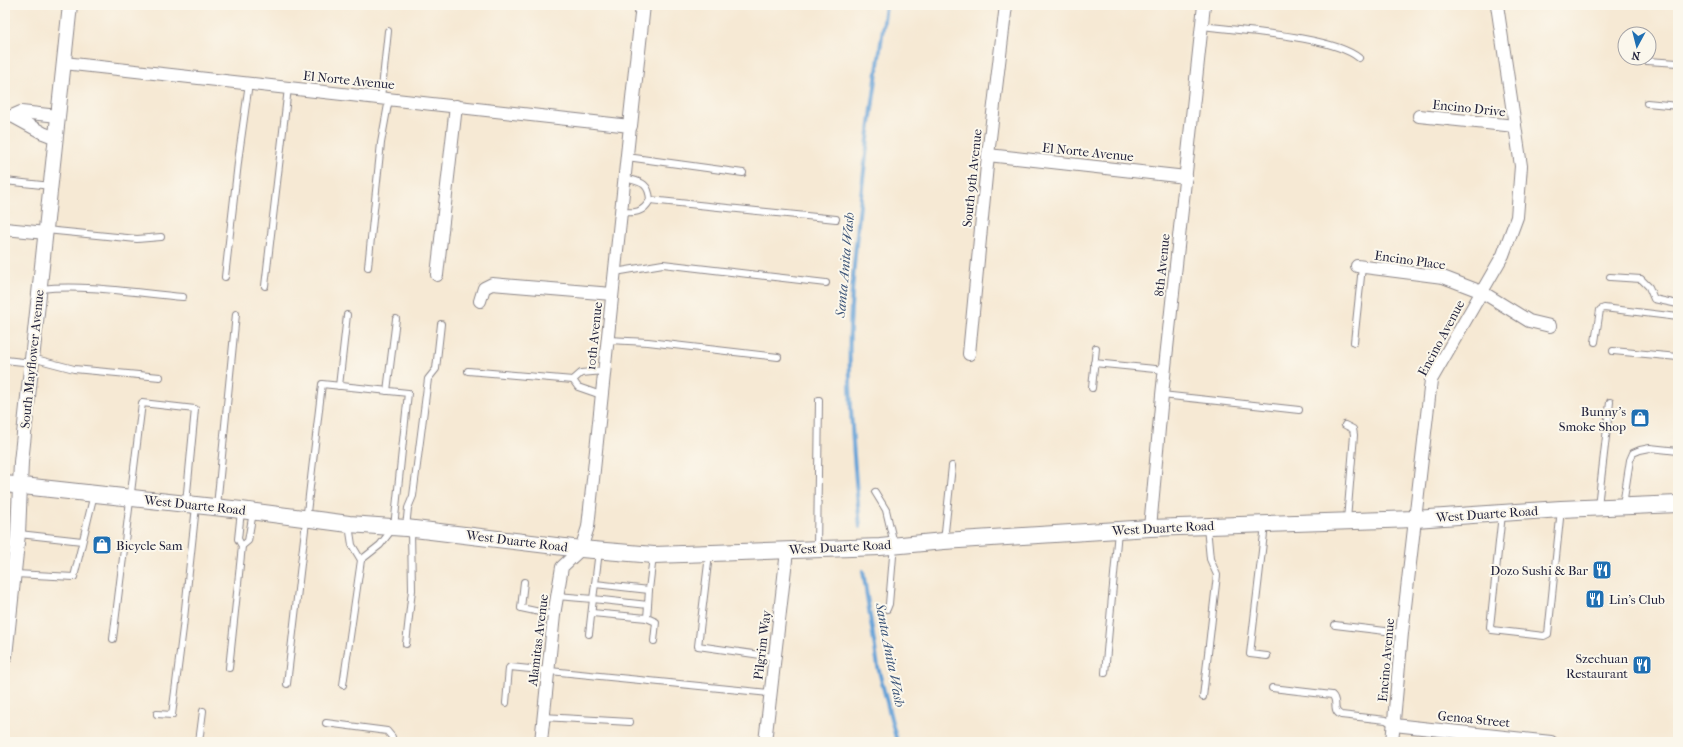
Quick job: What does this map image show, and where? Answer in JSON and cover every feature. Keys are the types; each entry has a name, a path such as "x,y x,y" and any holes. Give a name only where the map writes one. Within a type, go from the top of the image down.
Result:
{"main road":[{"name":"West Duarte Road","path":"5,484 217,508 247,510 349,524 404,528 599,551 654,555 817,550 1206,525 1415,519 1561,509 1678,504"}],"street":[{"name":"South Mayflower Avenue","path":"5,656 9,595 15,574 21,486 21,462 70,5"},
{"path":"630,126 643,5"},
{"name":"South 9th Avenue","path":"970,354 988,155 1006,5"},
{"name":"8th Avenue","path":"1150,528 1162,395 1204,5"},
{"name":"Encino Avenue","path":"1392,742 1402,633 1431,380 1503,255 1517,216 1521,166 1497,5"},
{"name":"El Norte Avenue","path":"64,63 630,126"},
{"path":"437,275 456,106"},
{"path":"8,116 21,112 58,116"},
{"path":"8,116 56,138"},
{"name":"Encino Drive","path":"1419,116 1515,126"},
{"name":"10th Avenue","path":"581,549 588,526 630,126"},
{"name":"El Norte Avenue","path":"988,155 1186,177"},
{"path":"5,229 46,232"},
{"name":"Encino Place","path":"1360,267 1443,277 1482,292 1529,321 1550,326"},
{"path":"480,301 484,288 492,284 612,294"},
{"name":"Alamitas Avenue","path":"541,742 554,615 562,567 581,549"},
{"name":"Pilgrim Way","path":"765,742 787,551"},
{"name":"Genoa Street","path":"1394,725 1551,742"}],"lane":[{"path":"1202,26 1311,40 1352,52 1359,58"},
{"path":"368,267 385,98 388,31"},
{"path":"1657,62 1678,63"},
{"path":"225,277 239,154 249,83"},
{"path":"265,286 288,88"},
{"path":"1647,103 1678,106"},
{"path":"627,157 743,173"},
{"path":"621,212 637,213 643,210 650,200 648,187 642,182 625,178"},
{"path":"5,181 51,186"},
{"path":"650,200 836,219"},
{"path":"46,232 137,239 161,237"},
{"path":"615,272 663,264 826,283"},
{"path":"1354,342 1360,267"},
{"path":"1610,277 1641,279 1649,287 1654,299 1678,304"},
{"path":"40,289 82,287 183,297"},
{"path":"1595,342 1600,310 1604,308 1678,317"},
{"path":"217,508 236,314"},
{"path":"339,386 347,315"},
{"path":"387,391 396,319"},
{"path":"361,560 404,528 408,508 413,496 428,379 436,369 441,324"},
{"path":"608,340 648,342 778,356"},
{"path":"1092,388 1096,348"},
{"path":"1613,351 1678,357"},
{"path":"5,360 32,361 74,369 160,377"},
{"path":"1094,363 1165,370"},
{"path":"468,371 573,380 581,373 604,372"},
{"path":"573,380 578,387 601,395"},
{"path":"287,684 322,384 408,393 404,528 412,590 406,644"},
{"path":"1162,395 1299,410"},
{"path":"817,550 818,400"},
{"path":"1597,508 1610,402"},
{"path":"113,639 142,403 195,409 191,505 183,628 172,715 157,714"},
{"path":"1346,425 1353,429 1354,434 1347,522"},
{"path":"1623,507 1630,460 1633,453 1650,448 1678,451"},
{"path":"944,541 952,466"},
{"path":"875,492 886,510 889,604 886,609"},
{"path":"15,574 74,576 94,494"},
{"path":"1502,514 1490,627 1492,630 1544,636 1548,634 1561,509"},
{"path":"242,546 248,541 247,510"},
{"path":"229,668 242,546 238,539 247,510"},
{"path":"1265,523 1250,654 1267,656"},
{"path":"343,685 361,560 352,546 349,524"},
{"path":"1203,697 1217,575 1217,570 1210,560 1206,525"},
{"path":"1104,673 1118,530"},
{"path":"18,534 82,541"},
{"path":"589,634 599,551"},
{"path":"709,553 698,646 774,657"},
{"path":"647,618 654,555"},
{"path":"524,582 521,608 554,615"},
{"path":"595,584 649,590"},
{"path":"557,596 648,605"},
{"path":"592,612 647,618 656,622 654,641"},
{"path":"1336,626 1402,633"},
{"path":"506,703 509,668 770,693"},
{"path":"1272,688 1332,695 1335,699 1335,710 1337,713 1349,716 1386,720 1394,725"},
{"path":"199,742 202,711"},
{"path":"543,717 630,722"},
{"path":"326,723 387,731 392,737 392,742"}],"waterway":[{"name":"Santa Anita Wash","path":"860,527 851,402 850,327 852,287 860,206 886,5"},
{"name":"Santa Anita Wash","path":"863,571 878,667 897,742"}],"place":[{"name":"Bunny's Smoke Shop","path":"1640,418"},
{"name":"Bicycle Sam","path":"102,545"},
{"name":"Dozo Sushi & Bar","path":"1602,570"},
{"name":"Lin's Club","path":"1595,599"},
{"name":"Szechuan Restaurant","path":"1642,665"}]}
